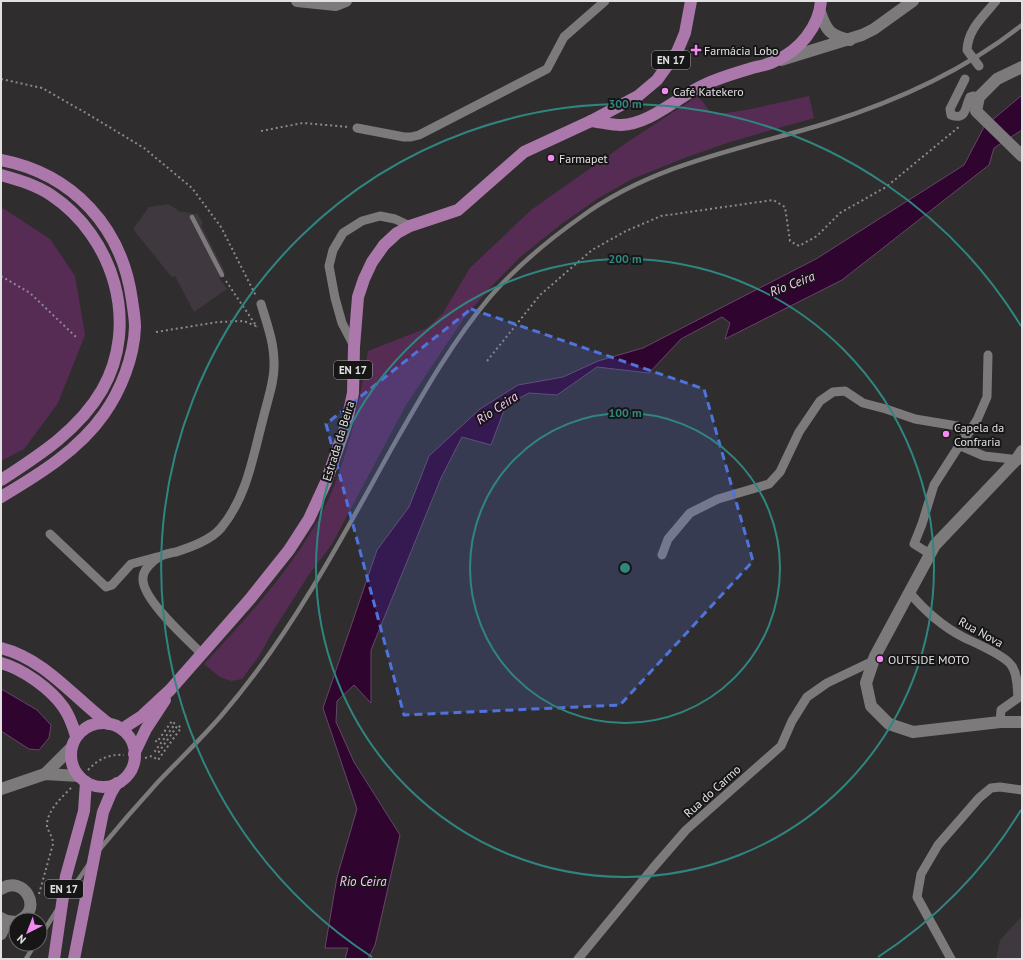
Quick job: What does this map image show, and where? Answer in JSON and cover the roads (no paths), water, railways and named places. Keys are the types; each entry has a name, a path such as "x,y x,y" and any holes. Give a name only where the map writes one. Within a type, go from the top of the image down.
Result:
{"main road":[{"path":"297,1 336,5 346,1"},
{"name":"Estrada da Beira","path":"122,729 142,716 170,690 250,599 289,550 309,519 326,482 346,425 353,393 354,347 358,297 372,262 384,245 397,233 410,226 458,210 524,152 591,121 638,96 657,80 677,52 685,33 691,1"},
{"path":"591,121 621,125 636,122 646,118 696,88 723,77 850,40 874,29 914,1"},
{"path":"821,6 824,25 840,38 850,40"},
{"path":"776,61 793,50 806,38 814,26 821,6"},
{"path":"1022,67 997,79 979,96 976,111 1022,156"},
{"path":"621,125 621,114 625,102"},
{"path":"1,160 41,172 56,180 86,203 99,217 110,232 126,269 131,290 135,326 133,344 128,364 121,383 104,414 82,439 65,454 23,484 1,497"},
{"path":"1,175 27,183 51,195 62,203 83,223 102,250 108,264 117,293 120,321 119,336 113,363 102,390 88,411 66,433 1,480"},
{"path":"1020,457 935,545 873,661 866,683 871,706 889,724 913,732 1000,722 1022,722"},
{"path":"1,648 24,656 49,672 109,724"},
{"path":"1,663 22,672 57,699 68,716 76,736"},
{"name":"Estrada da Beira","path":"117,783 130,771 146,729 158,712 170,690"},
{"path":"45,774 71,748 76,736 91,725 100,723 109,724 122,729 131,740 135,756"},
{"path":"71,748 73,768 81,778"},
{"path":"1,789 45,774 81,778 96,786 107,786 117,783"},
{"name":"EN 17","path":"54,959 66,876 85,802 81,778"},
{"name":"EN 17","path":"74,959 106,803 117,783"},
{"path":"1,889 10,885 20,887 28,894 30,899 28,912"},
{"path":"1,934 8,920"}],"street":[{"path":"357,128 411,137 438,126 546,69 564,37 605,1"},
{"path":"976,62 967,50 969,36 996,1"},
{"path":"965,80 950,109 951,116 961,116 966,111 970,98 973,96 979,96"},
{"path":"354,347 342,323 335,298 329,266 333,250 343,233 362,221 380,216 395,219 410,226"},
{"path":"50,534 106,587 112,585 131,564 181,550 211,537 225,523 236,506 248,477 272,382 274,364 272,337 261,304"},
{"path":"930,554 914,544 934,485 956,449 961,446 977,420 987,397 988,355"},
{"path":"662,555 668,539 690,513 718,499 769,484 780,472 799,432 820,401 833,392 846,391 862,403 915,419 957,426 967,434"},
{"path":"961,446 984,456 1020,457"},
{"path":"159,557 149,565 145,571 143,579 145,588 152,601 163,614 201,654"},
{"name":"Rua Nova","path":"909,592 928,613 942,624 999,655 1011,664 1015,673 1018,698 1000,710 1000,722"},
{"name":"Rua do Carmo","path":"578,959 652,868 686,830 781,746 792,721 807,697 827,683 873,661"},
{"path":"951,959 917,897 921,874 938,845 979,798 991,788 1000,786 1022,790"}],"lane":[{"path":"48,925 76,882 109,838 149,792 222,716 271,651 317,580 409,418 448,354 487,301 516,270 549,241 581,216 611,196 642,181 692,161 827,122 876,106 976,62 1022,25"},
{"path":"192,217 222,275"}],"water":[{"name":"Rio Ceira","path":"1022,95 1022,130 994,148 989,165 842,280 725,339 730,323 722,317 681,339 649,373 597,367 557,395 529,393 506,405 491,445 462,437 441,478 371,650 371,703 354,685 337,701 336,722 354,762 400,835 375,945 368,959 345,959 348,948 325,948 337,877 357,809 323,708 377,550 409,507 429,456 480,409 518,385 563,377 598,361 643,348 816,259 964,165 984,127"},
{"path":"1,690 37,710 51,725 49,738 39,750 29,749 1,731"}],"place":[{"name":"Farmácia Lobo","path":"696,50"},
{"name":"Café Katekero","path":"665,91"},
{"name":"Farmapet","path":"551,158"},
{"name":"Capela da Confraria","path":"946,434"},
{"name":"OUTSIDE MOTO","path":"880,659"}]}
